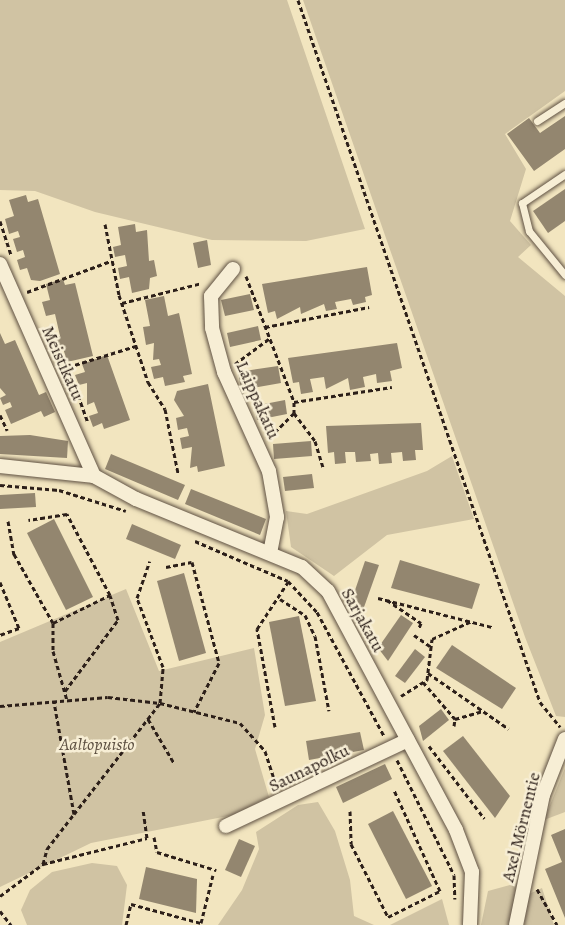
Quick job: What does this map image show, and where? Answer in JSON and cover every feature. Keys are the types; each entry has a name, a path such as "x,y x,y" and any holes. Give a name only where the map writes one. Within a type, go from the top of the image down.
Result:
{"street":[{"name":"Meistikatu","path":"0,264 94,476"},
{"name":"Laippakatu","path":"233,269 211,296 212,328 224,372 260,447 277,517 270,553"},
{"name":"Sarjakatu","path":"0,466 94,476 136,499 302,567 328,591 456,830 472,872 470,925"},
{"name":"Axel Mörnentie","path":"516,925 543,795 565,739"},
{"name":"Saunapolku","path":"226,826 408,740"}],"lane":[{"path":"537,121 565,103"},
{"path":"565,174 522,203 529,231 565,275"}],"path":[{"path":"298,0 540,702 552,722 565,730"},
{"path":"105,224 111,261 122,303 136,346 165,409 178,473"},
{"path":"14,296 111,261"},
{"path":"233,269 247,276 256,291 265,327 294,402 294,413 315,441 323,467"},
{"path":"122,303 203,283"},
{"path":"265,327 369,307"},
{"path":"224,372 270,338"},
{"path":"68,367 136,346"},
{"path":"294,402 392,387"},
{"path":"260,447 294,413"},
{"path":"0,414 7,430"},
{"path":"0,485 59,490 133,513"},
{"path":"28,520 67,514 110,595 118,620 64,691"},
{"path":"8,521 14,554 53,623 53,651 67,700"},
{"path":"184,536 288,581 317,612 390,748 454,875 456,910"},
{"path":"43,864 47,849 160,703 163,667 137,598 150,561"},
{"path":"166,567 192,562 219,663 194,712"},
{"path":"275,727 257,629 280,599 288,581 302,567"},
{"path":"0,582 19,628 0,635"},
{"path":"53,623 110,595"},
{"path":"378,598 492,627"},
{"path":"280,599 305,615 315,636 330,711"},
{"path":"386,599 421,623 419,628"},
{"path":"388,704 423,682 428,673 432,639 472,621"},
{"path":"414,635 431,647"},
{"path":"428,673 509,729"},
{"path":"423,682 455,719 454,726"},
{"path":"0,706 67,700 160,703 240,723 265,751 282,801"},
{"path":"54,702 74,814"},
{"path":"455,719 483,711"},
{"path":"148,719 174,762"},
{"path":"429,746 484,818"},
{"path":"350,811 351,844 388,916 440,891 394,790"},
{"path":"0,896 43,864 147,838 143,809"},
{"path":"154,837 157,852 216,870"},
{"path":"126,925 131,904 201,923 213,875"},
{"path":"525,883 539,890 556,925"},
{"path":"0,911 10,925"}],"green space":[{"path":"0,0 287,0 365,229 306,241 212,240 95,212 35,191 0,190"},
{"path":"303,0 565,0 565,91 505,134 526,169 510,221 531,245 518,257 565,296 565,717 556,716 525,637"},
{"path":"452,456 474,519 387,535 334,576 291,547 286,511 307,514 427,471"},
{"name":"Aaltopuisto","path":"126,589 159,671 254,648 265,715 255,749 269,797 233,815 91,843 0,887 0,642"},
{"path":"565,768 565,812 544,820"},
{"path":"318,802 335,831 350,880 354,916 374,925 218,925 242,890 259,849 256,832 298,805"},
{"path":"92,863 117,866 127,885 122,925 27,925 21,910 30,890 52,872"},
{"path":"517,883 510,925 481,925 488,891"},
{"path":"542,888 554,925 524,925 529,894"},
{"path":"442,899 449,925 390,925"}],"building":[{"path":"565,116 565,149 534,171 507,134 529,118 540,133"},
{"path":"565,189 565,221 548,233 533,211"},
{"path":"26,195 28,202 38,199 60,274 40,281 31,280 27,268 20,270 17,260 25,257 23,250 17,252 13,239 20,237 18,231 9,234 5,219 14,216 9,200"},
{"path":"135,224 136,232 147,230 149,261 154,260 157,276 150,278 149,289 132,293 129,277 120,279 118,268 127,266 125,255 115,257 113,247 121,245 118,227"},
{"path":"207,240 211,265 198,268 193,243"},
{"path":"367,267 372,295 365,297 366,302 353,305 351,299 335,302 337,309 326,311 324,304 301,314 300,307 277,319 275,311 268,313 262,284"},
{"path":"63,279 65,285 75,283 93,356 67,362 63,348 56,350 53,337 60,336 55,314 46,316 42,302 50,300 46,284"},
{"path":"250,294 254,310 225,316 221,300"},
{"path":"164,296 168,316 179,313 192,374 183,376 185,382 165,386 163,377 154,379 151,367 161,365 159,359 153,360 154,343 146,345 143,327 150,326 145,300"},
{"path":"258,326 261,340 230,347 227,333"},
{"path":"0,333 5,344 15,340 39,395 46,392 55,412 44,417 41,411 11,424 5,410 12,407 10,402 3,405 0,398 6,395 0,388"},
{"path":"397,343 402,368 390,371 392,381 377,383 376,374 363,377 365,387 350,390 348,378 326,389 324,377 310,379 313,392 301,394 299,382 293,383 288,358"},
{"path":"107,355 130,420 104,429 102,423 93,427 89,416 98,413 94,402 87,405 87,383 79,385 75,375 85,372 82,364"},
{"path":"278,366 281,383 241,390 238,372"},
{"path":"208,384 225,466 198,472 197,466 190,468 192,447 182,449 180,438 189,436 187,428 178,430 176,418 184,416 174,400 177,391"},
{"path":"285,400 287,414 257,420 254,406"},
{"path":"421,423 423,450 415,450 416,460 403,461 402,452 391,453 392,463 379,464 378,453 370,454 371,461 356,462 355,452 345,452 346,463 335,464 334,452 328,453 326,426"},
{"path":"30,435 68,441 67,458 0,454 0,436"},
{"path":"311,441 312,456 274,459 273,444"},
{"path":"111,454 185,485 178,500 105,469"},
{"path":"312,474 314,488 285,491 283,477"},
{"path":"191,489 266,519 260,535 185,504"},
{"path":"35,493 36,507 0,509 0,495"},
{"path":"54,519 93,597 66,610 27,533"},
{"path":"132,524 181,545 175,559 126,539"},
{"path":"400,560 480,584 472,609 391,588"},
{"path":"365,561 379,565 363,610 352,599"},
{"path":"184,573 206,653 179,661 157,581"},
{"path":"401,615 413,623 388,661 378,648"},
{"path":"299,616 316,701 285,706 269,622"},
{"path":"452,645 516,688 502,709 436,668"},
{"path":"415,649 425,657 405,683 395,676"},
{"path":"441,709 449,720 423,741 419,726"},
{"path":"360,732 364,750 309,760 306,741"},
{"path":"463,736 510,796 495,818 443,751"},
{"path":"385,764 392,779 343,803 336,787"},
{"path":"393,811 432,886 406,899 368,824"},
{"path":"565,829 565,918 545,869 562,862 551,835"},
{"path":"239,839 255,846 241,877 225,870"},
{"path":"146,867 197,879 196,913 139,899"}]}
